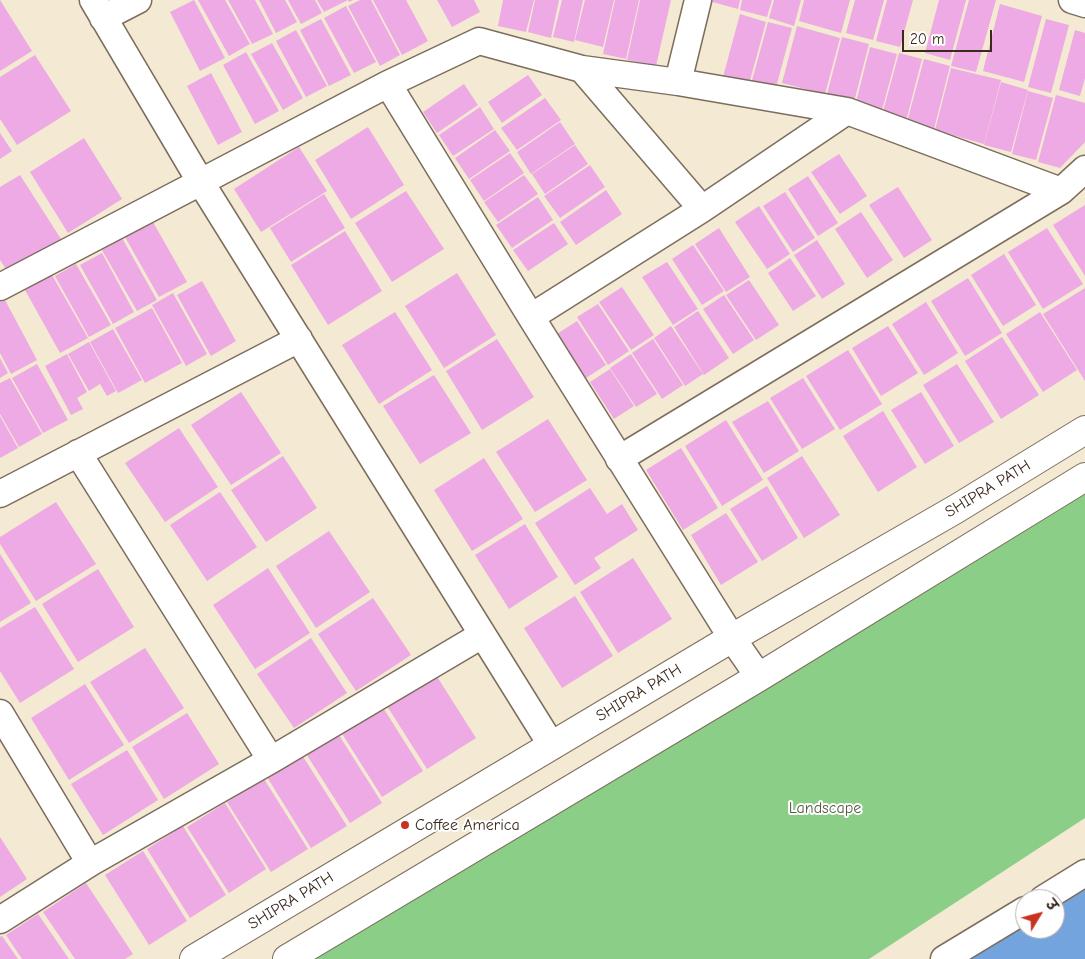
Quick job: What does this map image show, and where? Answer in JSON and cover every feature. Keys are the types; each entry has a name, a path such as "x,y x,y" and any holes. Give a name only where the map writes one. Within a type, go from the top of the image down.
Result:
{"street":[{"path":"138,0 98,9 200,181 552,746"},
{"path":"678,82 698,0"},
{"path":"1072,0 1085,4"},
{"path":"0,287 388,84 479,41 582,69 678,82 847,111 1061,190"},
{"path":"582,69 702,209"},
{"path":"388,84 531,317 732,638 759,677"},
{"path":"531,317 702,209 847,111"},
{"path":"620,459 1061,190 1085,169"},
{"path":"0,494 299,339"},
{"name":"SHIPRA PATH","path":"194,959 732,638 956,509 1085,430"},
{"path":"78,453 271,760"},
{"path":"287,959 759,677 1085,477"},
{"path":"0,920 90,863 271,760 482,635"},
{"path":"0,713 90,863"},
{"path":"1060,889 1085,874"},
{"path":"944,959 1015,916"}],"green space":[{"name":"Landscape","path":"1085,475 1085,818 869,959 280,959"}],"water":[{"path":"1085,887 1085,959 957,959 1015,927 1015,939 1065,939 1065,898"}],"building":[{"path":"0,0 32,51 0,71"},
{"path":"194,0 225,58 200,71 170,12"},
{"path":"198,0 225,0 250,44 229,56"},
{"path":"228,0 255,0 273,34 252,44"},
{"path":"259,0 285,0 297,22 276,33"},
{"path":"288,0 315,0 322,13 301,24"},
{"path":"317,0 348,0 324,12"},
{"path":"360,0 371,0 400,55 380,66 348,6"},
{"path":"373,0 406,0 428,41 402,55"},
{"path":"437,0 474,0 480,12 452,27"},
{"path":"503,0 534,0 526,32 498,26"},
{"path":"535,0 559,0 551,38 528,32"},
{"path":"562,0 583,0 574,42 553,37"},
{"path":"585,0 614,0 603,47 575,40"},
{"path":"615,0 639,0 626,59 603,54"},
{"path":"640,0 671,0 656,66 627,60"},
{"path":"705,0 740,0 738,9"},
{"path":"742,0 772,0 767,17 740,10"},
{"path":"774,0 801,0 794,26 769,18"},
{"path":"804,0 850,0 841,33 799,21"},
{"path":"855,0 884,0 873,40 846,33"},
{"path":"887,0 913,0 900,47 876,41"},
{"path":"939,0 966,0 950,60 925,53"},
{"path":"969,0 996,0 976,72 951,66"},
{"path":"1000,4 1042,16 1024,82 983,71"},
{"path":"346,6 376,62 354,73 324,18"},
{"path":"740,14 766,22 749,84 723,77"},
{"path":"321,19 351,75 329,86 300,30"},
{"path":"1046,19 1069,25 1051,93 1028,87"},
{"path":"768,22 792,28 775,91 751,84"},
{"path":"797,26 840,38 825,94 782,83"},
{"path":"296,30 327,86 306,97 276,41"},
{"path":"1075,30 1085,33 1085,78 1080,96 1059,90"},
{"path":"842,37 869,44 853,106 826,98"},
{"path":"272,43 303,98 283,110 251,54"},
{"path":"870,47 897,54 881,114 855,106"},
{"path":"246,52 279,111 255,124 223,65"},
{"path":"899,53 922,59 906,121 882,115"},
{"path":"35,55 71,111 17,145 0,119 0,77"},
{"path":"924,59 950,66 934,129 907,122"},
{"path":"951,68 1001,80 984,144 935,130"},
{"path":"211,73 242,132 218,145 187,86"},
{"path":"528,75 542,95 502,123 488,102"},
{"path":"1001,82 1028,90 1011,152 984,145"},
{"path":"464,84 478,105 437,133 423,112"},
{"path":"1028,91 1053,98 1036,160 1012,154"},
{"path":"1056,95 1085,103 1085,142 1060,168 1038,162"},
{"path":"545,98 561,120 517,150 501,128"},
{"path":"480,107 494,129 453,156 439,135"},
{"path":"560,122 575,144 531,174 517,152"},
{"path":"368,127 404,185 351,219 315,160"},
{"path":"495,130 510,151 469,179 455,158"},
{"path":"0,133 12,151 0,159"},
{"path":"84,138 122,199 68,233 30,172"},
{"path":"575,145 588,164 545,194 532,174"},
{"path":"299,147 327,191 261,232 234,189"},
{"path":"510,153 524,173 484,201 470,180"},
{"path":"839,154 867,196 840,214 811,172"},
{"path":"590,165 605,187 560,218 544,196"},
{"path":"20,175 61,239 8,272 0,260 0,187"},
{"path":"524,175 538,194 498,222 484,202"},
{"path":"808,176 838,223 818,236 788,189"},
{"path":"898,187 932,240 904,258 869,205"},
{"path":"606,190 622,214 576,245 560,222"},
{"path":"406,191 444,249 392,282 355,223"},
{"path":"785,192 815,238 793,252 763,206"},
{"path":"324,194 345,228 291,262 270,228"},
{"path":"538,197 553,220 512,248 496,225"},
{"path":"1085,205 1085,276 1053,225"},
{"path":"759,206 790,254 767,269 735,222"},
{"path":"861,212 893,260 867,278 835,229"},
{"path":"153,222 187,282 159,297 125,237"},
{"path":"554,223 568,244 528,271 513,250"},
{"path":"719,228 750,277 726,292 695,244"},
{"path":"1047,228 1083,284 1043,309 1008,252"},
{"path":"345,231 382,291 328,325 291,265"},
{"path":"122,238 157,300 137,311 102,250"},
{"path":"817,240 845,284 822,299 794,255"},
{"path":"693,245 724,291 702,305 672,259"},
{"path":"102,253 134,312 113,324 80,265"},
{"path":"1004,254 1036,305 1003,326 971,275"},
{"path":"790,258 816,296 793,311 768,273"},
{"path":"667,262 698,309 673,325 642,277"},
{"path":"76,264 111,325 89,337 55,276"},
{"path":"457,273 496,335 444,368 405,306"},
{"path":"52,275 88,338 60,353 25,290"},
{"path":"968,278 1002,333 965,356 931,301"},
{"path":"749,280 779,325 756,340 726,295"},
{"path":"202,281 236,341 211,356 177,295"},
{"path":"622,287 654,335 631,350 599,302"},
{"path":"1085,288 1085,381 1043,314"},
{"path":"173,293 207,354 186,366 152,305"},
{"path":"724,295 754,340 733,354 703,309"},
{"path":"5,300 37,360 11,374 0,353 0,302"},
{"path":"926,302 958,353 924,375 892,324"},
{"path":"598,304 629,351 608,365 577,317"},
{"path":"152,308 182,363 145,383 115,328"},
{"path":"698,311 729,358 704,375 674,327"},
{"path":"395,312 432,370 379,404 342,345"},
{"path":"1040,312 1077,370 1043,392 1006,334"},
{"path":"577,321 606,365 586,378 557,334"},
{"path":"671,326 703,374 685,386 654,338"},
{"path":"888,326 918,373 881,396 852,348"},
{"path":"113,329 142,380 118,393 90,342"},
{"path":"1002,337 1039,395 1001,419 965,361"},
{"path":"497,339 534,397 482,430 446,371"},
{"path":"653,339 683,385 662,399 632,353"},
{"path":"89,342 116,391 107,396 100,384 89,391 68,354"},
{"path":"848,350 882,404 840,430 806,376"},
{"path":"67,354 87,392 77,398 83,409 71,415 45,366"},
{"path":"631,354 657,394 636,407 610,368"},
{"path":"0,358 8,373 0,378"},
{"path":"37,364 68,420 43,433 12,378"},
{"path":"957,364 994,422 959,443 923,385"},
{"path":"610,369 634,406 614,419 590,382"},
{"path":"434,375 471,433 420,464 383,406"},
{"path":"10,378 42,434 19,447 0,414 0,383"},
{"path":"803,378 835,429 802,449 770,398"},
{"path":"241,392 281,453 231,485 191,425"},
{"path":"921,392 954,446 925,464 891,410"},
{"path":"768,401 799,451 764,473 732,422"},
{"path":"883,411 917,467 878,492 843,436"},
{"path":"0,416 18,448 0,458"},
{"path":"548,419 587,480 535,512 496,452"},
{"path":"726,420 763,480 722,506 685,446"},
{"path":"179,428 218,487 165,522 125,463"},
{"path":"681,448 718,508 683,530 646,470"},
{"path":"283,456 317,508 266,542 231,490"},
{"path":"802,456 840,515 804,538 767,478"},
{"path":"484,458 523,519 472,551 434,490"},
{"path":"767,486 798,538 762,561 730,509"},
{"path":"590,488 607,514 622,504 638,530 594,558 601,568 575,585 535,523"},
{"path":"220,492 257,547 207,581 170,525"},
{"path":"56,502 96,564 36,601 0,544 0,537"},
{"path":"726,513 758,562 721,585 691,535"},
{"path":"525,524 558,577 509,609 475,555"},
{"path":"329,531 370,592 316,628 276,566"},
{"path":"0,554 31,603 0,622"},
{"path":"633,558 672,619 618,653 580,592"},
{"path":"268,568 310,633 255,669 213,605"},
{"path":"98,569 134,627 78,662 42,604"},
{"path":"575,596 613,656 562,688 524,628"},
{"path":"373,598 411,655 356,691 318,634"},
{"path":"35,607 74,669 20,703 0,671 0,628"},
{"path":"311,638 347,693 294,728 257,674"},
{"path":"145,648 184,708 129,743 90,682"},
{"path":"436,675 476,738 427,769 387,706"},
{"path":"85,684 124,745 69,780 31,718"},
{"path":"382,706 423,771 382,797 341,732"},
{"path":"187,713 219,764 164,799 132,747"},
{"path":"337,732 382,803 350,823 305,752"},
{"path":"127,750 158,800 103,835 71,784"},
{"path":"302,755 347,826 311,848 267,777"},
{"path":"264,779 308,849 271,872 227,802"},
{"path":"225,803 266,869 229,893 187,827"},
{"path":"183,826 226,895 190,918 147,849"},
{"path":"0,837 27,879 0,897"},
{"path":"143,851 187,921 149,945 105,875"},
{"path":"86,883 133,954 125,959 75,959 43,912"},
{"path":"38,914 69,959 22,959 6,935"},
{"path":"2,936 18,959 0,959 0,937"}],"place":[{"name":"Coffee America","path":"405,825"}]}
